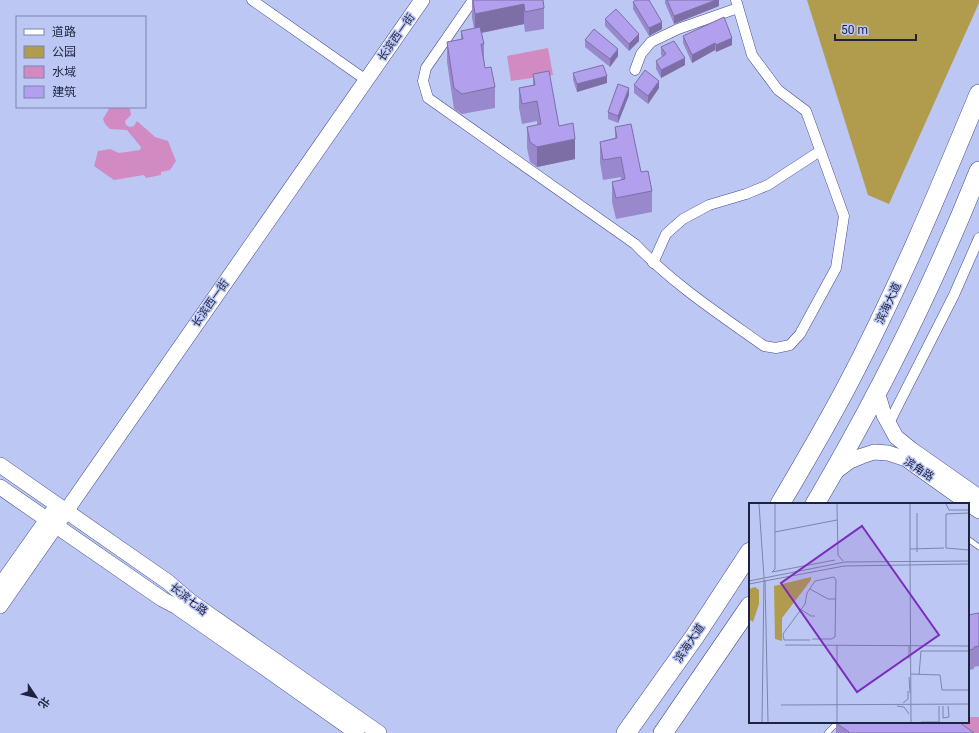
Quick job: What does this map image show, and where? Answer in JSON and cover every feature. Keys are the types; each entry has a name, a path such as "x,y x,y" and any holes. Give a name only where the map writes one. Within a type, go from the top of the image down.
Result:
{"highway":[{"name":"滨海大道","path":"781,503 843,393 879,323 938,192 979,94"},
{"path":"816,503 877,391 927,291 979,171"},
{"name":"滨海大道","path":"626,733 695,636 749,554"},
{"path":"663,733 749,607"}],"street":[{"path":"252,0 362,77"},
{"name":"长滨西一街","path":"0,586 62,508 362,77 410,0"},
{"name":"长滨西一街","path":"362,77 422,0"},
{"path":"473,0 426,68 423,81 428,98 635,244 653,263 682,288 764,346 776,348 790,345 800,334 836,268 844,216 806,111 778,90 752,55 737,4 651,42 641,54 635,70"},
{"path":"653,263 666,234 683,219 709,205 746,194 768,185 820,151"},
{"path":"888,425 950,302 979,238"},
{"name":"滨角路","path":"877,391 888,425 896,437 979,497"},
{"name":"滨角路","path":"832,474 850,461 862,456 874,452 888,452 906,460 963,502"},
{"name":"长滨七路","path":"0,465 168,582 190,601 379,733"},
{"name":"长滨七路","path":"0,487 255,661 357,733"},
{"name":"滨角路","path":"969,505 979,511"},
{"name":"长滨西一街","path":"0,606 52,522"}],"lane":[{"path":"969,540 979,547"},
{"path":"826,733 837,723"}],"green space":[{"path":"807,0 979,0 979,3 889,204 868,195"}],"water":[{"path":"548,48 553,75 511,81 507,56"},
{"path":"109,108 129,108 131,115 125,121 126,125 130,127 134,126 137,121 155,137 168,141 176,161 170,170 161,172 161,175 146,178 144,175 114,180 94,166 98,151 110,149 119,153 140,150 141,147 127,130 110,129 105,124 103,119"},
{"path":"969,717 979,717 979,733 957,733 955,728 960,723 969,723"}],"building":[{"path":"473,0 543,0 544,8 525,12 524,4 475,14"},
{"path":"636,0 649,0 662,22 649,28 633,2"},
{"path":"667,0 716,0 674,16"},
{"path":"616,9 639,34 629,44 605,19"},
{"path":"724,17 732,38 716,45 715,43 692,55 683,36"},
{"path":"480,27 484,44 481,44 485,68 491,67 495,87 462,94 454,88 447,42 463,39 461,31"},
{"path":"594,29 618,49 610,59 585,40"},
{"path":"674,41 685,58 661,70 656,61 666,54 661,47"},
{"path":"603,65 607,76 577,84 573,73"},
{"path":"645,70 659,81 648,96 634,85"},
{"path":"549,71 559,126 573,123 575,139 537,147 530,142 527,127 541,124 537,101 522,104 519,88 535,85 533,74"},
{"path":"618,84 629,88 618,116 608,112"},
{"path":"631,124 641,172 648,171 652,191 616,198 612,182 625,179 621,157 603,160 600,142 617,138 615,127"},
{"path":"979,613 979,646 969,650 969,615"},
{"path":"836,723 960,723 974,733 848,733 849,732"}]}
